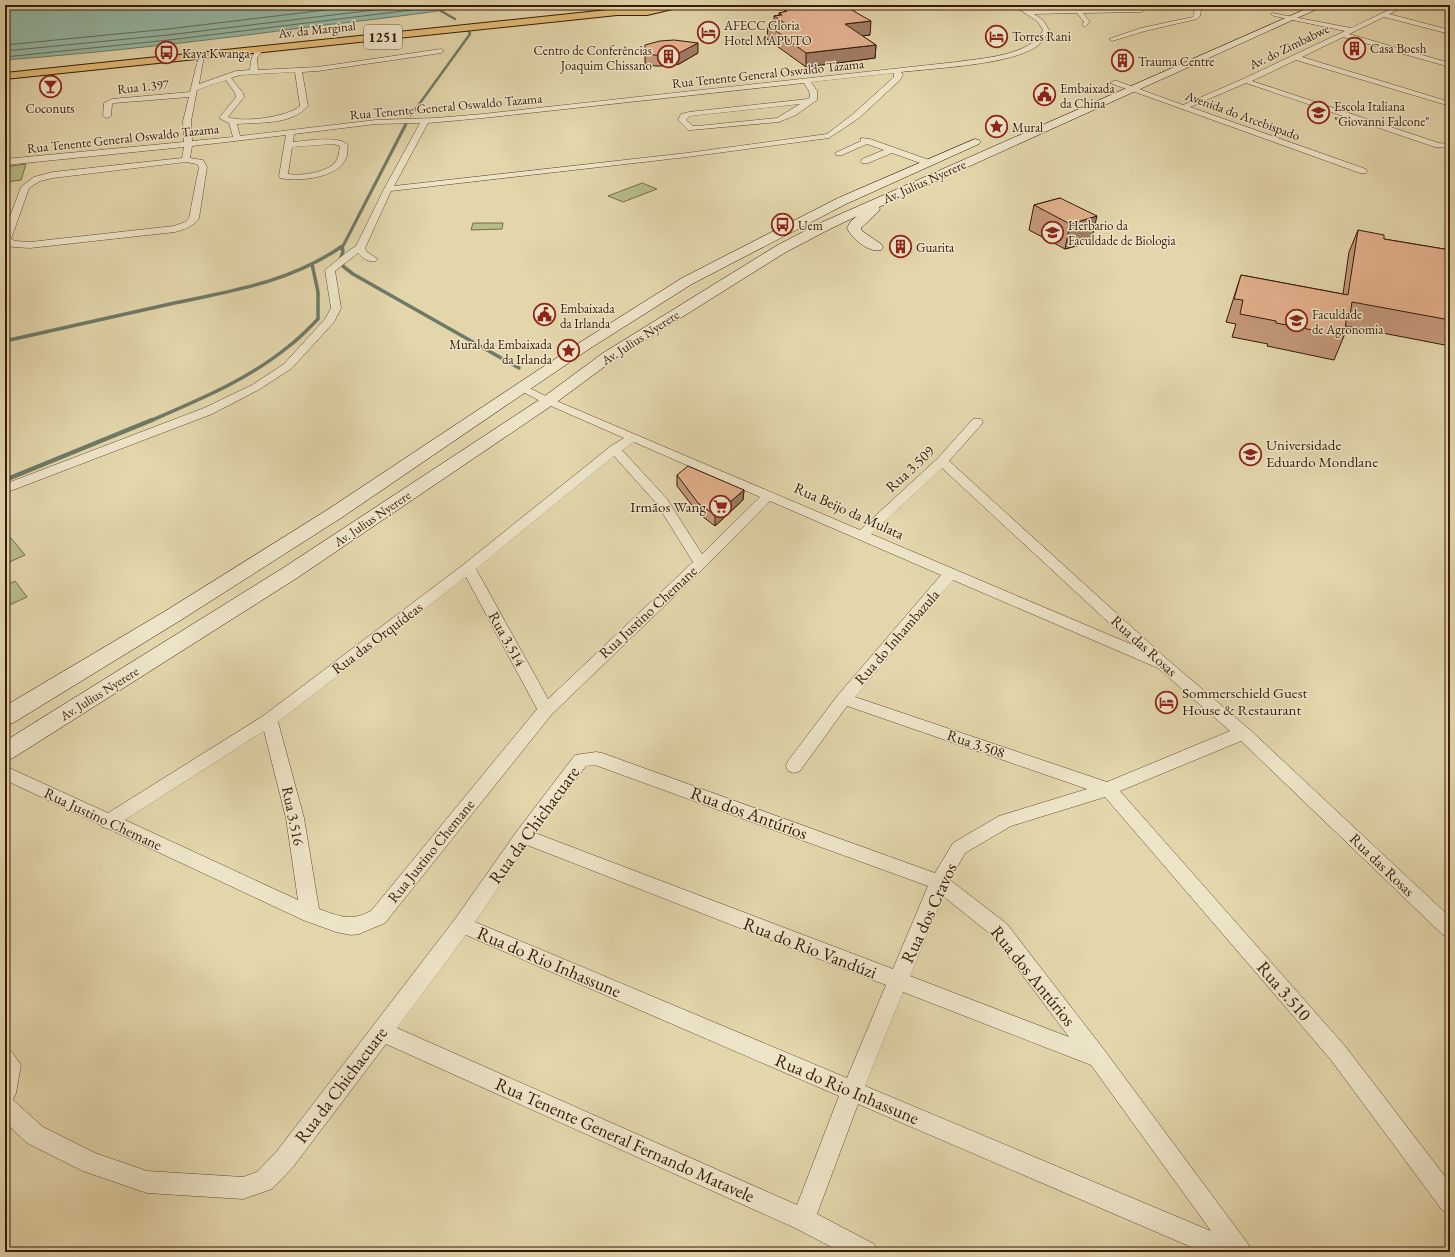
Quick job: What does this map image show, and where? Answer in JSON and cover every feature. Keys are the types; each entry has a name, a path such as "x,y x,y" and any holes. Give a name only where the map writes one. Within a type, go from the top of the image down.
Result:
{"main road":[{"name":"Av. da Marginal","path":"5,76 629,8 647,12 657,8 678,5"},
{"name":"Av. Julius Nyerere","path":"1263,19 1274,14 1290,13 1322,5"},
{"name":"Av. da Marginal","path":"5,73 260,50 629,8"},
{"name":"Av. Julius Nyerere","path":"5,752 290,573 548,400 609,356 781,249 823,226 1133,89 1290,13"},
{"path":"1111,85 1128,77"},
{"name":"Av. Julius Nyerere","path":"5,717 181,611 334,514 584,346 688,281 842,201 986,138"},
{"path":"876,247 860,237 854,228 856,224 877,207 881,201"}],"street":[{"name":"Rua Tenente General Oswaldo Tazama","path":"5,162 237,139 376,122 425,121 483,116 888,72 996,55 1032,42 1040,33 1039,25 1030,16 1011,5"},
{"name":"Rua Tenente General Oswaldo Tazama","path":"888,72 986,60 1028,48 1042,38 1046,30 1041,21 1016,5"},
{"path":"1063,5 1070,12"},
{"path":"1112,39 1143,29 1195,18 1197,16 1199,5"},
{"name":"Av. do Zimbabwe","path":"1185,107 1246,81 1404,5"},
{"path":"1028,12 1141,10"},
{"path":"1079,12 1087,22 1085,25"},
{"path":"1290,13 1350,30"},
{"path":"1384,15 1450,32"},
{"path":"1341,34 1450,65"},
{"path":"254,72 254,58 260,50"},
{"path":"194,91 227,77 254,72 336,67 441,51"},
{"path":"186,160 188,144 187,121 201,56"},
{"path":"1296,57 1450,104"},
{"path":"227,77 239,93 240,97 223,118 233,122 278,118 299,112 304,106 298,70"},
{"path":"390,186 414,187 687,156 829,136 856,116 897,78 899,75 897,72"},
{"path":"1246,81 1448,146"},
{"path":"807,82 813,91 814,98 811,101 793,113 779,120 698,128 691,128 682,120 684,116 689,114 811,101"},
{"name":"Avenida do Arcebispado","path":"1111,85 1133,89 1362,171"},
{"name":"Rua 1.397","path":"108,116 108,103 112,101 194,91"},
{"path":"5,489 208,411 256,387 288,366 330,320 336,308 330,270 360,248 390,186 425,121"},
{"path":"233,122 237,139"},
{"path":"288,145 334,142 341,143 344,146 341,161 335,167 307,177 292,178 283,176 288,145 290,133"},
{"path":"839,153 866,141 929,163"},
{"path":"865,161 891,150"},
{"path":"186,160 200,162 203,167 194,218 193,221 188,224 175,228 30,245 13,244 6,240 25,187 37,179 52,175 186,160"},
{"path":"360,248 364,254 373,259"},
{"name":"Rua Beijo da Mulata","path":"523,388 950,574 1163,664"},
{"name":"Rua 3.509","path":"862,535 942,461 976,422"},
{"name":"Rua das Orquídeas","path":"108,822 269,720 468,568 615,449 634,437"},
{"path":"615,449 662,502 701,563"},
{"name":"Rua das Rosas","path":"942,461 1163,664 1243,733 1450,929"},
{"name":"Rua Justino Chemane","path":"5,773 108,822 310,914 347,927 365,924 378,917 546,710 701,563 769,495"},
{"name":"Rua 3.514","path":"468,568 546,710"},
{"name":"Rua do Inhambazula","path":"794,766 844,699 950,574"},
{"name":"Rua 3.508","path":"844,699 1108,789"},
{"name":"Rua 3.516","path":"269,720 295,818 310,914"},
{"name":"Rua dos Cravos","path":"803,1220 852,1091 939,882 959,848 1005,821 1108,789 1243,733"},
{"name":"Rua dos Antúrios","path":"581,760 596,758 939,882 1000,930 1098,1058 1240,1252"},
{"name":"Rua da Chichacuare","path":"5,1107 35,1135 91,1163 147,1182 243,1188 264,1181 285,1158 382,1032 462,925 523,836 581,760"},
{"name":"Rua 3.510","path":"1108,789 1338,1053 1450,1202"},
{"name":"Rua do Rio Vandúzi","path":"523,836 1098,1058"},
{"name":"Rua do Rio Inhassune","path":"462,925 1231,1252"},
{"name":"Rua Tenente General Fernando Matavele","path":"382,1032 803,1220 866,1252"},
{"path":"5,1059 10,1065 5,1093"}],"green space":[{"path":"26,164 21,180 5,182 5,167"},
{"path":"642,183 657,189 623,202 608,196"},
{"path":"473,223 503,223 502,229 471,230"},
{"path":"10,537 25,555 5,564 5,539"},
{"path":"15,581 27,597 5,607 5,586"}],"water":[{"path":"5,5 475,5 396,17 199,41 5,60"}],"building":[{"path":"822,5 843,5 871,21 845,24 876,45 806,53 768,25 786,24 774,16 782,15 779,13 787,11 785,9"},
{"path":"674,40 698,43 679,53 667,56 645,53 645,45 660,41"},
{"path":"1060,198 1097,216 1070,224 1034,205"},
{"path":"1358,230 1384,235 1384,239 1450,250 1450,320 1352,302 1350,316 1347,315 1344,336 1276,323 1276,321 1240,314 1243,300 1234,299 1241,275 1348,295"},
{"path":"688,466 744,490 715,515 698,503 677,475"}],"waterway":[{"path":"441,11 455,19"},
{"path":"415,110 470,34 468,29"},
{"path":"411,115 415,109"},
{"path":"342,248 406,124"},
{"path":"5,341 237,290 280,277 300,269 341,247"},
{"path":"342,248 343,251 340,261 344,267 353,274 519,368"},
{"path":"150,421 240,379 273,358 304,333 318,319 318,292 312,264"},
{"path":"5,480 152,420"}],"place":[{"name":"AFECC Gloria Hotel MAPUTO","path":"708,32"},
{"name":"Torres Rani","path":"996,36"},
{"name":"Casa Boesh","path":"1355,48"},
{"name":"Kaya Kwanga","path":"166,53"},
{"name":"Centro de Conferências Joaquim Chissano","path":"668,57"},
{"name":"Trauma Centre","path":"1123,61"},
{"name":"Coconuts","path":"50,86"},
{"name":"Embaixada da China","path":"1044,95"},
{"name":"Escola Italiana \"Giovanni Falcone\"","path":"1319,113"},
{"name":"Mural","path":"997,127"},
{"name":"Uem","path":"783,225"},
{"name":"Herbario da Faculdade de Biologia","path":"1053,232"},
{"name":"Guarita","path":"900,247"},
{"name":"Embaixada da Irlanda","path":"544,315"},
{"name":"Faculdade de Agronomia","path":"1296,321"},
{"name":"Mural da Embaixada da Irlanda","path":"568,351"},
{"name":"Universidade Eduardo Mondlane","path":"1250,454"},
{"name":"Irmãos Wang","path":"721,507"},
{"name":"Sommerschield Guest House & Restaurant","path":"1166,702"}]}
